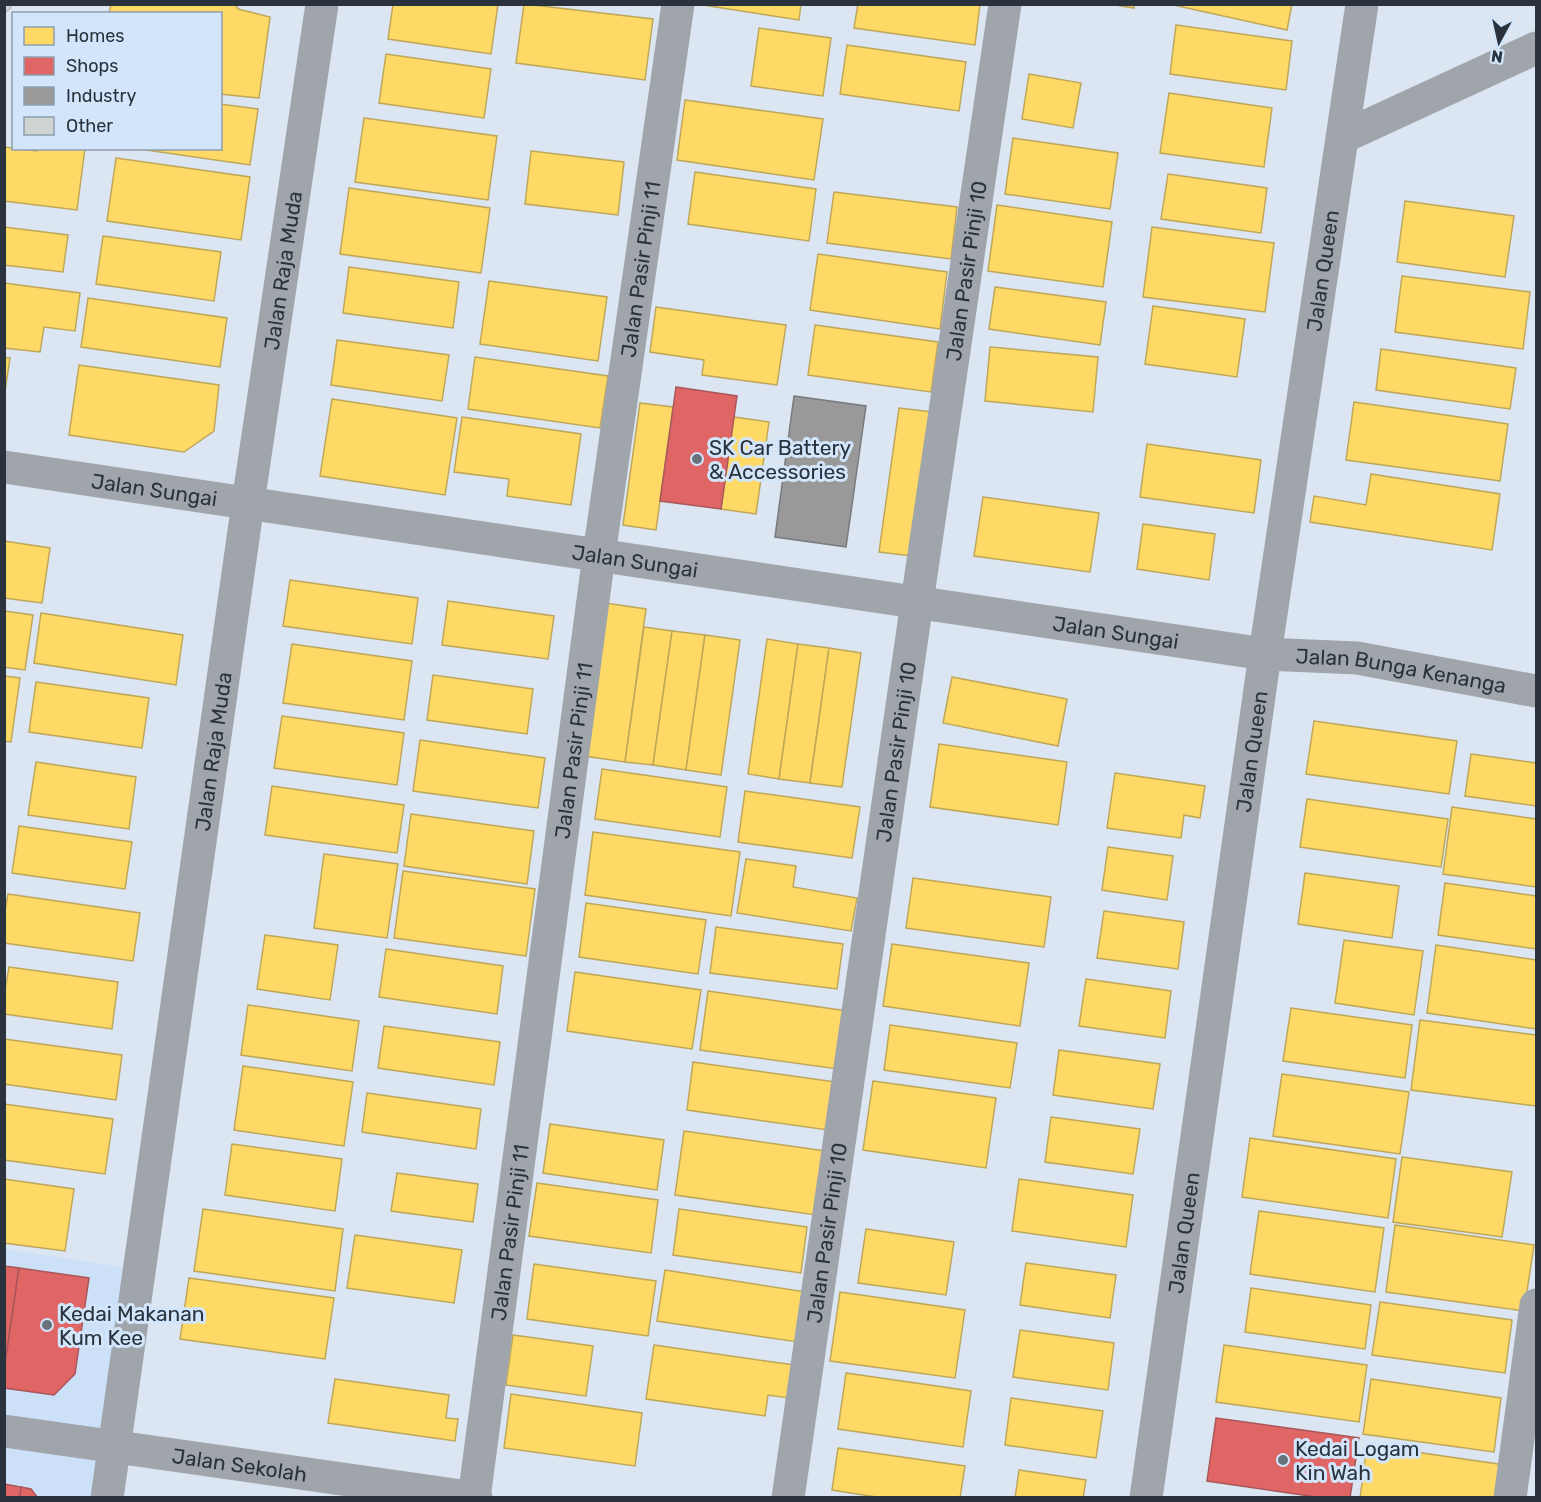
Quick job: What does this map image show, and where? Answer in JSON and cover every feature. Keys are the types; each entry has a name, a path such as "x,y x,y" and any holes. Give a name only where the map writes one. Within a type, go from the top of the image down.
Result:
{"street":[{"name":"Jalan Raja Muda","path":"107,1497 248,503 322,4"},
{"name":"Jalan Pasir Pinji 11","path":"474,1497 599,555 678,4"},
{"name":"Jalan Pasir Pinji 10","path":"788,1497 1005,4"},
{"name":"Jalan Queen","path":"1146,1497 1265,654 1362,4"},
{"path":"1343,137 1536,48"},
{"name":"Jalan Sungai","path":"4,467 1265,654"},
{"name":"Jalan Bunga Kenanga","path":"1265,654 1357,658 1536,691"},
{"path":"1510,1497 1536,1305"},
{"name":"Jalan Sekolah","path":"4,1431 474,1497"}],"shaded area":[{"path":"4,1249 142,1270 108,1497 5,1497"}],"building: Homes":[{"path":"111,4 235,4 238,9 270,17 259,98 222,94 222,12 109,12"},
{"path":"393,4 498,4 491,54 388,39"},
{"path":"524,4 653,19 645,80 516,63"},
{"path":"696,4 801,4 799,20"},
{"path":"858,4 980,4 975,45 854,28"},
{"path":"1109,4 1134,4 1134,8"},
{"path":"1169,4 1292,4 1287,30"},
{"path":"1176,25 1292,41 1286,90 1170,74"},
{"path":"759,28 831,38 823,96 751,86"},
{"path":"847,45 966,62 959,111 840,94"},
{"path":"386,54 491,69 484,118 379,103"},
{"path":"1029,74 1081,83 1073,128 1022,119"},
{"path":"1169,93 1272,108 1264,167 1160,153"},
{"path":"685,100 823,119 814,180 677,160"},
{"path":"222,104 258,109 250,165 146,150 222,150"},
{"path":"364,118 497,136 488,200 355,182"},
{"path":"1013,138 1118,153 1110,209 1005,194"},
{"path":"4,147 12,148 12,150 37,151 85,150 77,210 4,201"},
{"path":"531,151 624,162 618,215 525,204"},
{"path":"116,158 250,177 241,240 107,221"},
{"path":"695,172 816,189 809,241 688,224"},
{"path":"1168,174 1267,188 1261,233 1161,219"},
{"path":"349,188 490,208 481,273 340,254"},
{"path":"834,192 957,207 951,259 827,243"},
{"path":"1405,201 1514,216 1505,277 1397,262"},
{"path":"997,205 1112,222 1103,287 988,271"},
{"path":"4,227 68,235 63,272 4,265"},
{"path":"1152,227 1274,243 1265,312 1143,297"},
{"path":"103,236 221,252 214,301 96,284"},
{"path":"818,254 947,272 940,329 810,310"},
{"path":"349,267 459,282 453,328 343,313"},
{"path":"1402,276 1530,292 1523,349 1395,332"},
{"path":"489,281 607,297 598,361 480,344"},
{"path":"4,283 80,293 75,331 44,327 40,352 4,348"},
{"path":"995,287 1106,302 1100,345 989,329"},
{"path":"88,298 227,318 220,367 81,347"},
{"path":"1153,306 1245,319 1237,377 1145,364"},
{"path":"656,307 786,325 777,385 702,375 704,360 650,352"},
{"path":"815,325 938,342 931,392 808,375"},
{"path":"337,340 449,355 442,401 331,385"},
{"path":"990,347 1098,357 1093,412 985,401"},
{"path":"1381,349 1516,368 1510,409 1376,390"},
{"path":"475,357 608,376 600,428 468,409"},
{"path":"4,358 10,358 4,398"},
{"path":"79,365 219,385 214,431 184,452 69,435"},
{"path":"332,399 457,418 445,495 320,476"},
{"path":"1354,402 1508,424 1500,481 1346,460"},
{"path":"640,403 673,407 656,530 623,525"},
{"path":"899,408 932,412 912,556 879,552"},
{"path":"462,417 581,434 571,505 507,496 509,479 454,472"},
{"path":"734,417 769,422 756,514 721,509"},
{"path":"1147,444 1261,460 1254,513 1140,497"},
{"path":"1371,474 1500,494 1492,550 1310,522 1314,496 1366,505"},
{"path":"983,497 1099,513 1090,572 974,556"},
{"path":"1143,524 1215,534 1209,580 1137,569"},
{"path":"4,541 50,548 42,603 4,598"},
{"path":"290,580 418,598 412,644 283,626"},
{"path":"448,601 554,616 548,659 442,645"},
{"path":"605,603 646,609 625,762 584,756"},
{"path":"4,611 33,615 25,670 4,667"},
{"path":"41,613 183,635 176,685 34,663"},
{"path":"644,627 672,631 653,765 625,762"},
{"path":"672,631 705,635 686,770 653,765"},
{"path":"705,635 740,640 721,775 686,770"},
{"path":"767,639 798,644 779,779 748,774"},
{"path":"292,644 412,661 404,720 283,703"},
{"path":"798,644 829,648 810,783 779,779"},
{"path":"829,648 861,653 842,787 810,783"},
{"path":"433,675 533,689 527,734 427,720"},
{"path":"4,676 20,678 11,742 4,741"},
{"path":"952,677 1067,699 1058,746 943,723"},
{"path":"36,682 149,698 142,748 29,732"},
{"path":"282,716 404,733 397,785 274,768"},
{"path":"1314,721 1457,741 1449,794 1306,774"},
{"path":"420,740 545,758 538,808 413,791"},
{"path":"939,744 1067,762 1058,825 930,807"},
{"path":"1471,754 1536,763 1536,806 1465,796"},
{"path":"36,762 136,777 129,829 28,815"},
{"path":"602,769 727,787 720,837 595,819"},
{"path":"1115,773 1205,786 1200,818 1184,815 1181,838 1107,828"},
{"path":"272,786 404,805 397,853 265,835"},
{"path":"745,791 860,807 852,858 738,842"},
{"path":"1307,799 1448,819 1441,867 1300,847"},
{"path":"1452,807 1536,819 1536,887 1443,874"},
{"path":"411,814 534,831 527,884 404,866"},
{"path":"19,826 132,842 125,889 12,873"},
{"path":"593,832 740,852 731,916 585,895"},
{"path":"1108,847 1173,856 1167,900 1102,890"},
{"path":"324,854 398,864 387,938 314,928"},
{"path":"746,859 796,866 793,887 857,898 851,931 737,913"},
{"path":"403,871 535,889 526,956 394,938"},
{"path":"1305,873 1399,886 1392,938 1298,924"},
{"path":"913,878 1051,897 1044,947 906,928"},
{"path":"1445,883 1536,896 1536,949 1438,935"},
{"path":"8,894 140,913 133,961 4,943 4,917"},
{"path":"586,903 706,920 698,974 579,957"},
{"path":"1104,911 1184,922 1178,969 1097,958"},
{"path":"716,927 843,944 837,989 710,973"},
{"path":"265,935 338,945 330,1000 257,989"},
{"path":"1344,940 1423,951 1414,1015 1335,1003"},
{"path":"892,944 1029,963 1020,1026 883,1006"},
{"path":"1436,945 1536,960 1536,1029 1427,1013"},
{"path":"386,949 503,966 497,1014 379,997"},
{"path":"9,967 118,982 112,1029 4,1014 4,996"},
{"path":"575,972 701,990 692,1049 567,1031"},
{"path":"1086,979 1171,991 1165,1038 1079,1026"},
{"path":"708,991 847,1011 838,1069 700,1050"},
{"path":"248,1005 359,1021 352,1071 241,1055"},
{"path":"1291,1008 1412,1025 1405,1078 1283,1061"},
{"path":"1420,1020 1536,1035 1536,1106 1411,1090"},
{"path":"890,1025 1017,1043 1010,1088 884,1070"},
{"path":"384,1026 500,1042 494,1085 378,1068"},
{"path":"4,1039 122,1055 116,1100 4,1084"},
{"path":"1059,1050 1160,1064 1153,1109 1053,1095"},
{"path":"693,1062 835,1082 828,1130 687,1110"},
{"path":"243,1066 353,1082 344,1146 234,1130"},
{"path":"1282,1074 1409,1092 1400,1154 1273,1136"},
{"path":"873,1081 996,1098 986,1168 863,1150"},
{"path":"367,1093 481,1109 476,1149 362,1132"},
{"path":"4,1104 113,1119 105,1174 4,1160"},
{"path":"1051,1117 1140,1129 1133,1174 1045,1162"},
{"path":"550,1124 664,1140 657,1190 543,1173"},
{"path":"684,1131 825,1151 816,1215 675,1195"},
{"path":"1250,1138 1396,1159 1388,1218 1242,1197"},
{"path":"232,1144 342,1159 335,1211 225,1195"},
{"path":"1402,1157 1512,1172 1502,1237 1393,1222"},
{"path":"397,1173 478,1184 473,1222 391,1211"},
{"path":"4,1179 74,1189 65,1251 4,1243"},
{"path":"1019,1179 1133,1195 1126,1247 1012,1231"},
{"path":"537,1183 658,1200 651,1253 529,1236"},
{"path":"203,1209 343,1229 335,1291 194,1271"},
{"path":"679,1209 807,1227 801,1273 673,1255"},
{"path":"1259,1211 1384,1228 1375,1292 1250,1274"},
{"path":"1395,1225 1534,1245 1524,1311 1386,1292"},
{"path":"866,1229 954,1242 946,1295 858,1283"},
{"path":"355,1235 462,1250 454,1303 347,1288"},
{"path":"1026,1263 1116,1275 1110,1318 1020,1305"},
{"path":"534,1264 656,1281 648,1336 527,1319"},
{"path":"665,1270 806,1292 798,1342 657,1321"},
{"path":"189,1278 334,1298 325,1359 180,1339"},
{"path":"1251,1288 1371,1305 1365,1349 1245,1332"},
{"path":"840,1292 965,1310 955,1378 830,1361"},
{"path":"1380,1302 1512,1320 1505,1373 1372,1355"},
{"path":"1020,1330 1114,1343 1108,1390 1013,1377"},
{"path":"513,1335 593,1346 586,1396 506,1385"},
{"path":"654,1345 794,1365 789,1398 768,1395 765,1416 646,1399"},
{"path":"1224,1345 1367,1365 1359,1422 1216,1402"},
{"path":"846,1373 971,1391 963,1447 838,1429"},
{"path":"335,1379 449,1395 446,1418 458,1419 455,1441 328,1423"},
{"path":"1371,1379 1501,1398 1494,1452 1363,1434"},
{"path":"511,1394 642,1413 635,1466 504,1448"},
{"path":"1011,1398 1103,1411 1096,1458 1005,1445"},
{"path":"1367,1445 1505,1465 1500,1498 1360,1498"},
{"path":"838,1448 965,1466 960,1498 883,1498 832,1490"},
{"path":"1019,1470 1086,1480 1083,1498 1015,1498"}],"building: Shops":[{"name":"SK Car Battery & Accessories","path":"676,387 737,396 721,509 660,501"},
{"path":"4,1266 19,1268 4,1371"},
{"name":"Kedai Makanan Kum Kee","path":"19,1268 89,1278 75,1374 54,1395 4,1388 4,1371"},
{"name":"Kedai Logam Kin Wah","path":"1216,1418 1359,1438 1350,1498 1323,1498 1207,1481"},
{"path":"4,1484 21,1487 20,1498 4,1498"},
{"path":"21,1487 31,1489 38,1498 20,1498"}],"building: Industry":[{"path":"794,396 866,406 846,547 775,537"}],"building: Other":[{"path":"4,4 9,4 11,8 4,13"}],"place":[{"name":"SK Car Battery & Accessories","path":"697,459"},
{"name":"Kedai Makanan Kum Kee","path":"47,1325"},
{"name":"Kedai Logam Kin Wah","path":"1283,1460"}]}
